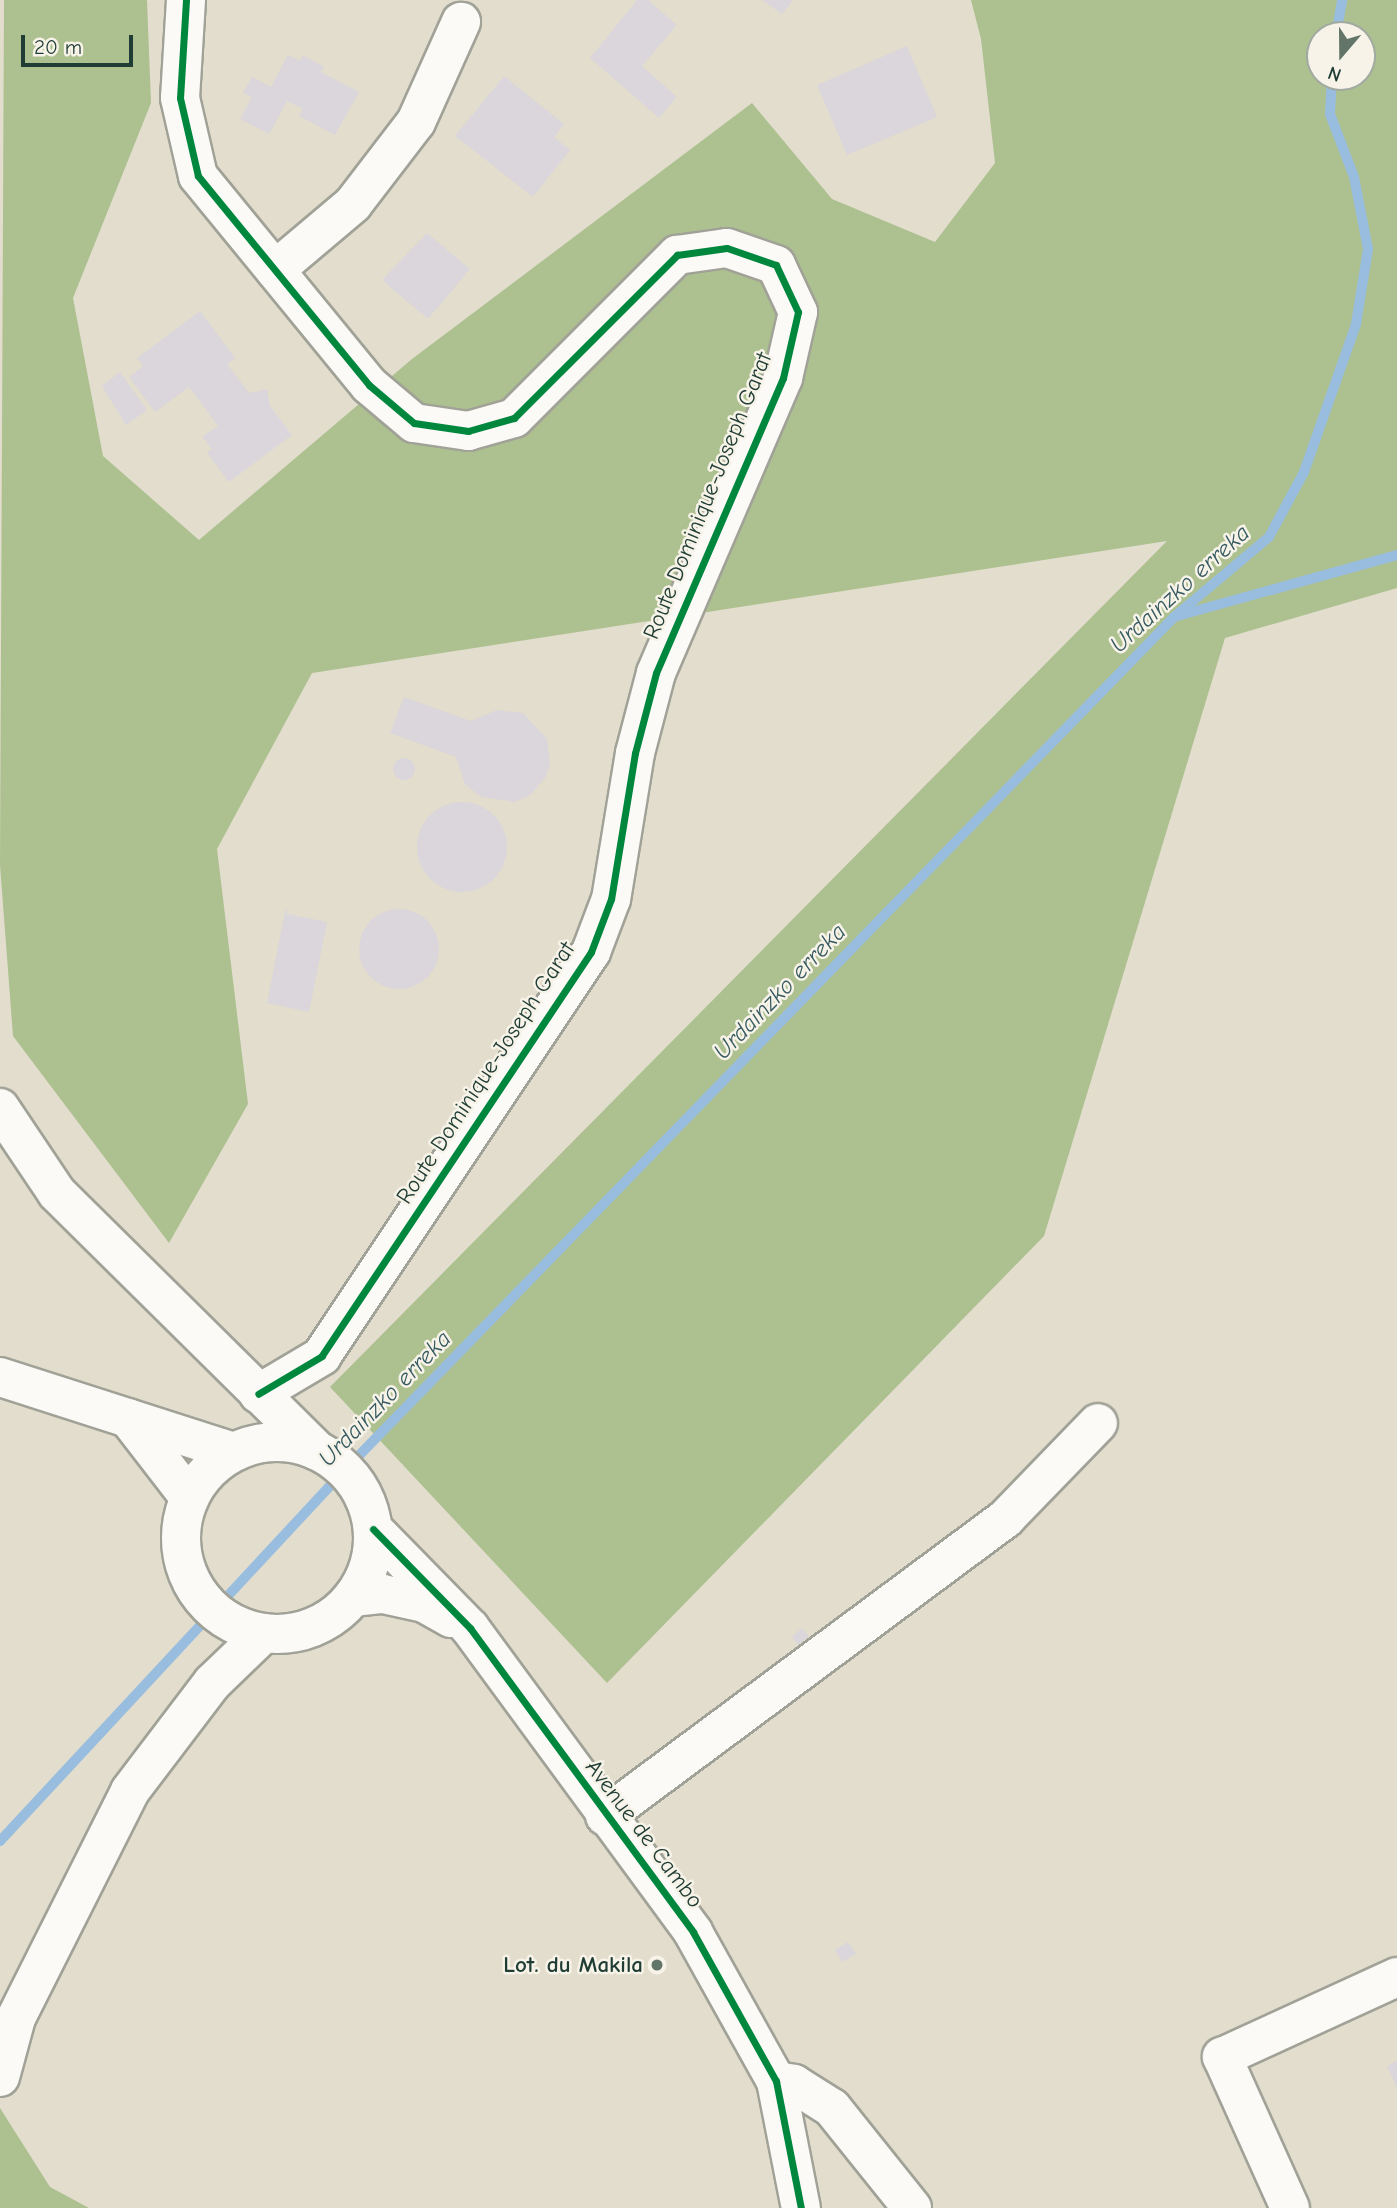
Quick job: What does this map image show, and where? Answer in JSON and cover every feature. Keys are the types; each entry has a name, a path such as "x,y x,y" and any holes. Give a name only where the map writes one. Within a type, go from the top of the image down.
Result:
{"main road":[{"name":"Route Dominique-Joseph Garat","path":"186,0 180,98 198,176 369,385 414,423 468,431 514,418 677,254 727,248 776,265 798,312 783,378 656,673 635,753 611,899 591,952 322,1356 258,1394"},
{"path":"275,270 353,204 416,122 461,22"},
{"path":"0,1108 57,1193 258,1394 337,1465 369,1504 373,1529 366,1574 353,1597 313,1628 247,1627 198,1592 185,1568 180,1536 189,1497 208,1470 233,1452 266,1442 337,1465"},
{"path":"0,1377 233,1452"},
{"path":"128,1418 189,1497"},
{"path":"605,1816 1006,1518 1098,1423"},
{"name":"Avenue de Cambo","path":"373,1529 470,1628 605,1816 693,1932 775,2081 801,2208"},
{"name":"Avenue de Cambo","path":"353,1597 383,1594 424,1604 470,1628"},
{"path":"0,2077 16,2018 130,1791 212,1683 247,1627"},
{"path":"1290,2208 1223,2057 1397,1978"},
{"path":"775,2081 794,2084 832,2108 912,2208"}],"green space":[{"path":"4,0 147,0 151,103 73,298 103,456 199,540 412,359 752,103 832,199 935,242 995,163 981,39 971,0 1397,0 1397,588 1225,638 1044,1236 607,1683 330,1387 1167,541 312,673 217,849 248,1104 169,1243 13,1036 0,865"},
{"path":"0,2108 50,2187 89,2208 0,2208"}],"building":[{"path":"637,0 648,0 677,25 642,66 677,97 659,118 590,58"},
{"path":"762,0 793,0 782,14"},
{"path":"907,46 937,117 847,155 817,85"},
{"path":"288,55 300,61 303,55 324,67 321,72 359,92 335,135 299,116 303,109 287,101 269,134 240,119 252,97 243,93 252,77 271,87"},
{"path":"504,76 564,124 554,137 570,150 533,197 455,136"},
{"path":"427,233 470,269 428,319 382,280"},
{"path":"200,311 235,358 227,364 249,393 267,389 270,406 292,435 229,482 207,453 212,449 202,437 218,426 189,387 155,412 129,377 143,366 137,358"},
{"path":"120,372 147,410 126,425 102,386"},
{"path":"404,697 471,721 497,710 523,713 547,739 550,764 545,778 530,795 515,802 481,797 465,784 456,757 390,733"},
{"path":"404,758 412,761 415,769 412,777 404,780 396,777 393,769 396,761"},
{"path":"462,802 479,805 494,815 504,830 507,847 504,864 494,879 479,889 462,892 445,889 430,879 420,864 417,847 420,830 430,815 445,805"},
{"path":"286,907 287,914 327,922 309,1012 267,1003"},
{"path":"399,909 414,912 427,921 436,934 439,949 436,964 427,977 414,986 399,989 384,986 371,977 362,964 359,949 362,934 371,921 384,912"},
{"path":"802,1628 809,1636 798,1645 792,1637"},
{"path":"848,1942 856,1954 842,1962 835,1950"},
{"path":"1397,2061 1397,2088 1387,2066"}],"waterway":[{"name":"Urdainzko erreka","path":"1338,21 1342,0"},
{"name":"Urdainzko erreka","path":"0,1841 340,1475 1174,617 1269,537 1304,472 1356,324 1368,249 1354,177 1330,114 1331,91"},
{"path":"1177,616 1397,555"}],"cycle path":[{"path":"186,0 180,98 198,176 369,385 414,423 468,431 514,418 677,255 727,248 776,265 798,312 783,378 656,673 635,753 611,899 591,952 322,1356 258,1394"},
{"path":"373,1529 470,1628 693,1932 776,2081 801,2208"}],"place":[{"name":"Lot. du Makila","path":"657,1965"}]}
